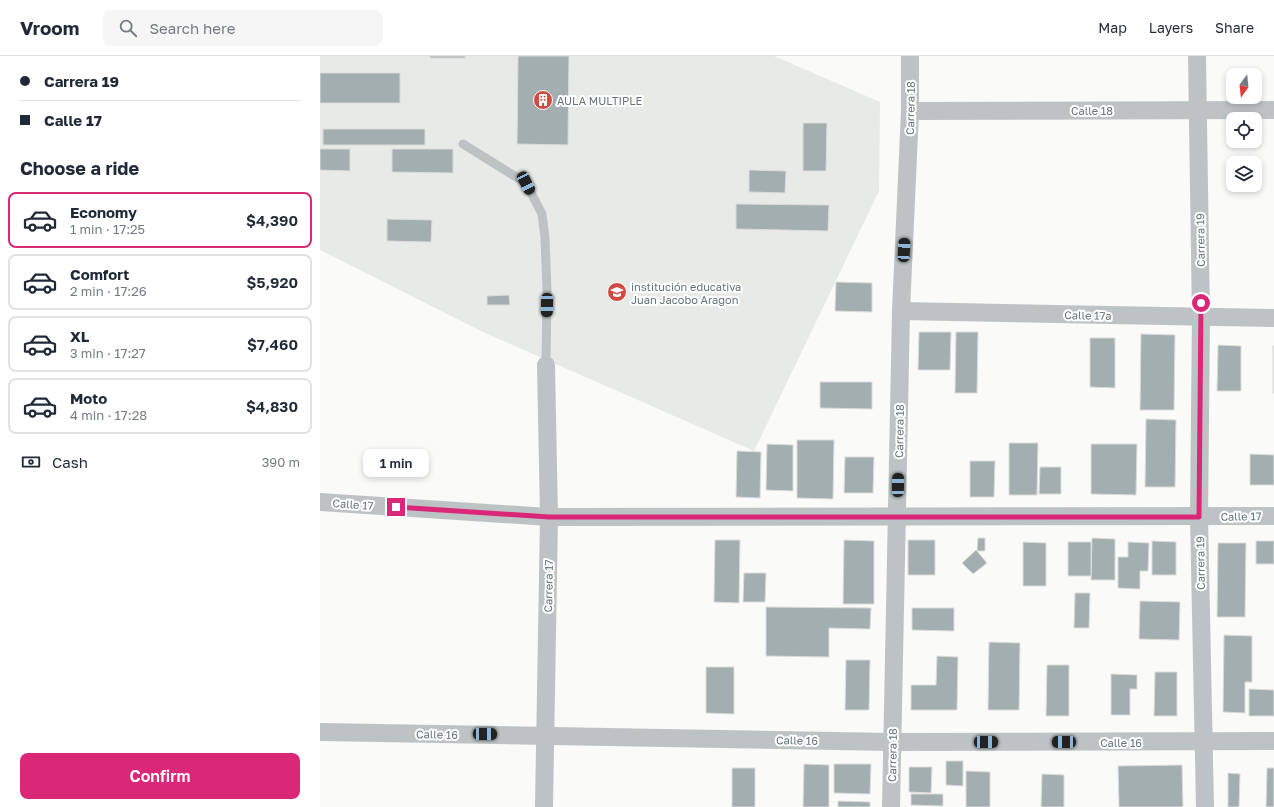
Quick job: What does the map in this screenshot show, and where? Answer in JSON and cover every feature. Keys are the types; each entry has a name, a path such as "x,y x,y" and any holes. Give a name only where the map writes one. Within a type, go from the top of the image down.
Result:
{"street":[{"name":"Carrera 18","path":"891,807 901,311 910,111 910,56"},
{"name":"Carrera 19","path":"1197,56 1202,318 1199,517 1205,807"},
{"name":"Calle 18","path":"910,111 1274,110"},
{"name":"Calle 17a","path":"901,311 1202,318 1274,318"},
{"name":"Carrera 17","path":"544,807 544,736 549,517 546,365"},
{"name":"Calle 17","path":"320,502 549,517 1274,516"},
{"name":"Calle 16","path":"320,732 892,742 1274,741"}],"lane":[{"path":"463,144 526,183 542,214 546,253 546,365"}],"shaded area":[{"name":"institución educativa Juan Jacobo Aragon","path":"320,56 774,56 880,102 879,191 754,451 485,333 320,250"}],"building":[{"path":"430,56 465,56 465,58 430,58"},
{"name":"AULA MULTIPLE","path":"518,56 569,56 568,145 517,144"},
{"path":"320,73 400,73 400,103 320,103"},
{"path":"803,123 827,123 826,171 803,171"},
{"path":"323,129 425,129 425,145 323,145"},
{"path":"320,149 350,149 350,171 320,170"},
{"path":"392,149 453,149 453,173 392,172"},
{"path":"749,170 786,171 785,193 749,192"},
{"path":"736,204 829,205 828,231 736,229"},
{"path":"387,219 432,220 431,242 387,241"},
{"path":"836,282 872,283 872,312 835,311"},
{"path":"509,295 510,305 487,305 487,296"},
{"path":"919,332 951,332 950,370 918,370"},
{"path":"956,332 978,332 977,393 955,393"},
{"path":"1141,334 1175,335 1174,410 1140,410"},
{"path":"1090,338 1115,338 1115,388 1090,387"},
{"path":"1218,345 1241,346 1241,391 1217,391"},
{"path":"1274,346 1274,393 1273,393"},
{"path":"820,382 872,382 872,409 820,408"},
{"path":"1146,419 1176,420 1175,487 1145,487"},
{"path":"797,440 834,440 833,499 797,498"},
{"path":"1009,443 1038,443 1037,495 1009,495"},
{"path":"767,444 793,445 793,491 766,490"},
{"path":"1091,444 1137,444 1136,495 1091,494"},
{"path":"737,451 761,452 760,498 736,497"},
{"path":"1250,454 1274,455 1274,485 1250,485"},
{"path":"845,457 874,457 873,493 844,493"},
{"path":"970,461 995,461 994,497 970,497"},
{"path":"1040,467 1061,467 1061,494 1039,494"},
{"path":"978,538 985,538 985,551 977,551"},
{"path":"1092,538 1115,539 1115,580 1091,580"},
{"path":"715,540 740,540 739,603 714,602"},
{"path":"844,540 874,541 874,604 843,604"},
{"path":"908,540 935,540 935,575 908,575"},
{"path":"1152,541 1176,542 1176,575 1152,575"},
{"path":"1256,541 1274,541 1274,564 1256,564"},
{"path":"1023,542 1046,543 1046,586 1023,586"},
{"path":"1068,542 1091,542 1091,576 1068,576"},
{"path":"1128,542 1149,543 1148,571 1140,571 1140,589 1118,588 1118,557 1128,557"},
{"path":"1218,543 1246,543 1245,617 1217,617"},
{"path":"976,550 987,563 973,574 962,563"},
{"path":"744,573 766,573 765,602 743,602"},
{"path":"1075,593 1090,593 1089,628 1074,628"},
{"path":"1140,601 1180,602 1179,640 1139,639"},
{"path":"766,607 871,608 870,629 829,628 829,657 766,656"},
{"path":"912,608 954,608 954,631 912,630"},
{"path":"1224,635 1252,636 1252,682 1245,682 1245,713 1223,712"},
{"path":"989,642 1020,643 1019,710 988,710"},
{"path":"937,656 958,657 957,710 911,710 911,685 936,685"},
{"path":"846,660 870,660 869,710 845,710"},
{"path":"1047,665 1069,665 1069,716 1046,716"},
{"path":"706,667 734,667 734,714 706,713"},
{"path":"1155,672 1177,672 1177,716 1154,716"},
{"path":"1111,674 1137,675 1137,689 1130,689 1130,715 1111,715"},
{"path":"1249,689 1274,690 1274,716 1249,716"},
{"path":"946,761 963,761 963,786 946,785"},
{"path":"804,764 829,765 829,807 803,807"},
{"path":"834,764 871,764 870,794 834,793"},
{"path":"1182,765 1183,807 1119,807 1118,766"},
{"path":"909,767 932,767 931,793 909,792"},
{"path":"732,768 755,768 755,807 732,807"},
{"path":"1267,768 1274,768 1274,807 1266,807"},
{"path":"966,771 990,772 990,807 966,807"},
{"path":"1228,773 1240,774 1239,807 1228,807"},
{"path":"1042,774 1064,775 1064,807 1041,807"},
{"path":"911,794 943,794 943,806 911,805"},
{"path":"838,801 870,802 870,807 838,807"}],"place":[{"name":"AULA MULTIPLE","path":"543,100"},
{"name":"institución educativa Juan Jacobo Aragon","path":"617,292"}],"route":[{"path":"396,507 549,517 1199,517 1201,303"}]}
